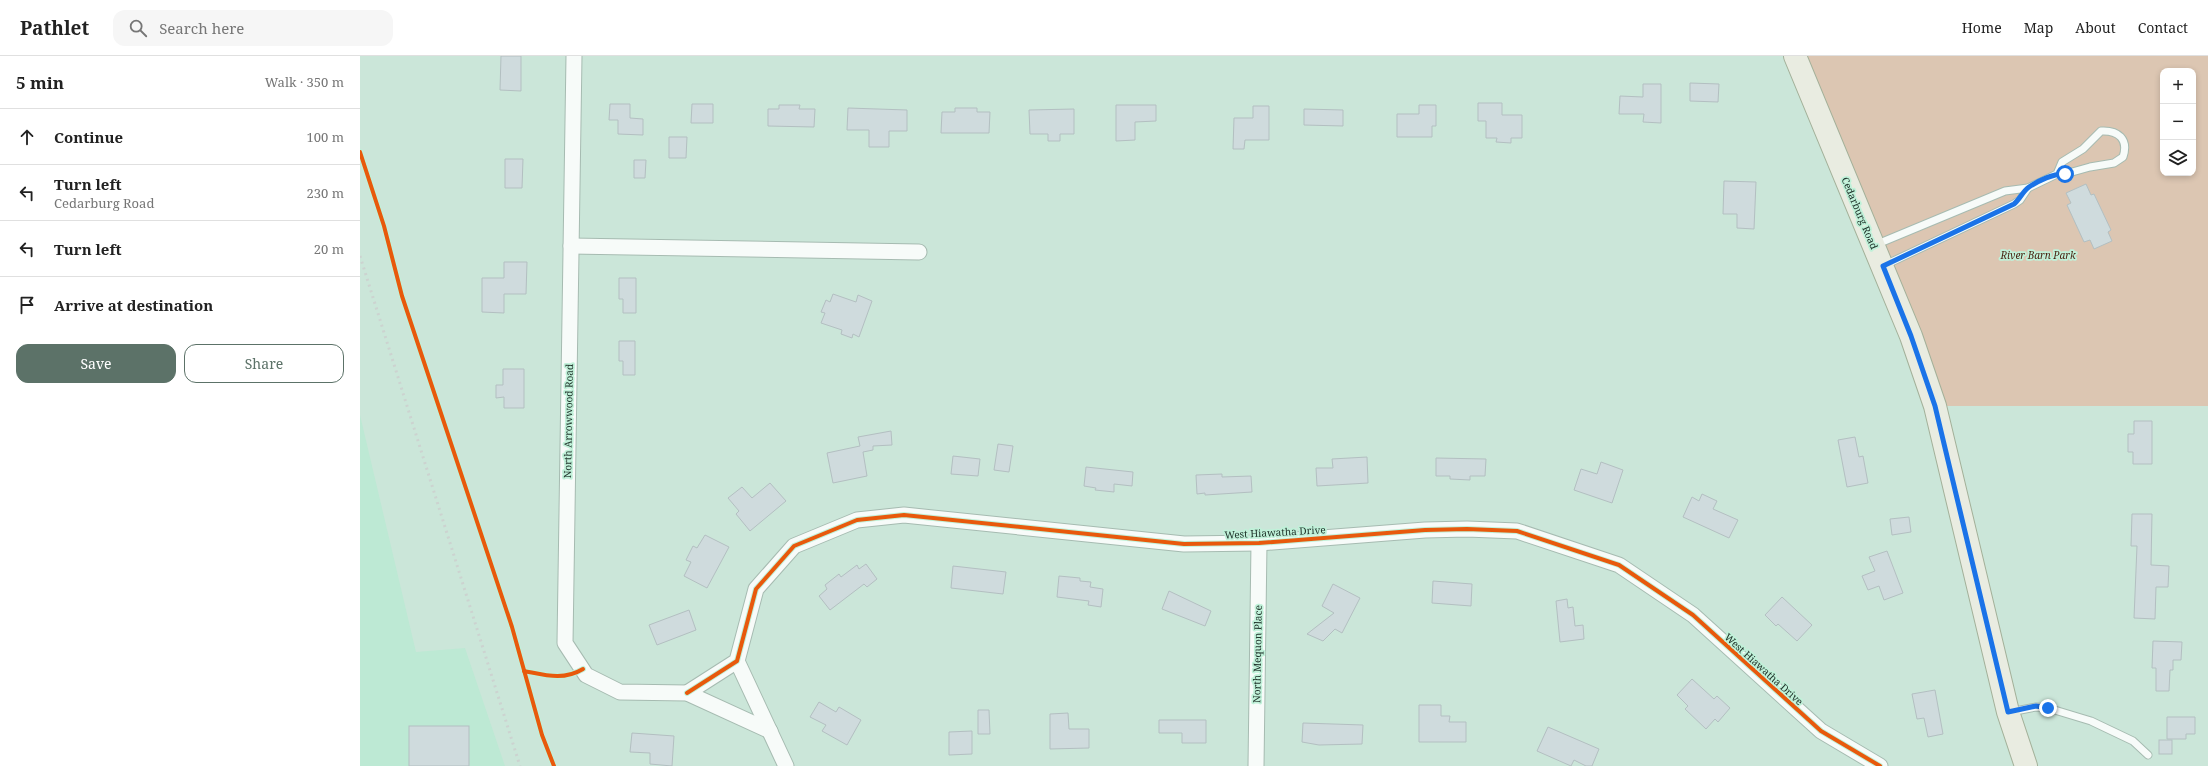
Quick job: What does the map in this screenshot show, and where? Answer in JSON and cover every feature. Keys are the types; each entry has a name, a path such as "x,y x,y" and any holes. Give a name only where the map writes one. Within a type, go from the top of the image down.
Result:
{"main road":[{"name":"Cedarburg Road","path":"1795,56 1883,266 1911,336 1935,406 2008,712 2026,766"}],"street":[{"name":"North Arrowwood Road","path":"574,56 565,643 586,675 620,692 687,693"},
{"path":"571,246 919,252"},
{"name":"West Hiawatha Drive","path":"737,661 756,589 794,546 857,520 904,515 1184,544 1259,543 1425,530 1467,529 1517,532 1619,565 1693,614 1821,731 1880,766"},
{"name":"North Mequon Place","path":"1256,766 1259,543"},
{"path":"687,693 737,661 786,766"},
{"path":"687,693 770,731"}],"lane":[{"path":"1873,245 2005,191 2028,188 2058,174 2076,172 2090,167 2119,161 2124,152 2124,140 2114,132 2101,131 2083,149 2062,162 2058,174"},
{"path":"1883,266 2014,204 2020,200 2028,188"},
{"path":"2008,712 2036,706 2048,708 2091,721 2133,741 2148,755"}],"shaded area":[{"path":"360,415 416,652 465,648 505,766 360,766"}],"green space":[{"name":"River Barn Park","path":"1795,56 2208,56 2208,406 1935,406"}],"building":[{"path":"501,56 521,56 521,91 500,90"},
{"path":"1690,83 1719,84 1718,102 1690,101"},
{"path":"1643,84 1661,84 1661,123 1643,122 1644,114 1619,114 1620,96 1643,97"},
{"path":"1478,103 1502,103 1502,115 1522,115 1522,138 1511,138 1511,143 1496,142 1497,138 1486,138 1486,121 1478,121"},
{"path":"610,104 630,104 630,118 643,119 643,135 618,134 618,120 609,120"},
{"path":"692,104 713,104 713,123 691,123"},
{"path":"779,105 800,105 799,109 815,109 814,127 768,126 768,109 779,109"},
{"path":"1116,105 1156,105 1156,121 1135,122 1135,140 1116,141"},
{"path":"1419,105 1436,105 1436,126 1432,126 1432,137 1397,137 1397,114 1419,114"},
{"path":"1253,106 1269,106 1269,140 1245,140 1244,149 1233,149 1234,118 1253,118"},
{"path":"848,108 907,110 907,131 889,131 889,147 869,147 869,130 847,130"},
{"path":"955,108 977,108 977,112 990,112 989,133 941,133 942,112 955,112"},
{"path":"1074,109 1074,134 1060,134 1060,141 1048,141 1048,134 1030,134 1029,110"},
{"path":"1304,109 1343,110 1343,126 1304,125"},
{"path":"669,137 687,137 686,158 669,158"},
{"path":"505,159 523,159 522,188 505,188"},
{"path":"634,160 646,160 645,178 634,178"},
{"path":"1724,181 1756,182 1754,229 1737,228 1737,214 1723,214"},
{"path":"2086,184 2091,195 2094,194 2111,230 2108,232 2112,241 2094,249 2090,240 2084,242 2067,205 2071,203 2066,193"},
{"path":"504,262 527,262 526,294 504,294 504,313 482,312 482,278 504,278"},
{"path":"619,278 636,278 636,313 623,313 623,299 619,299"},
{"path":"833,294 856,302 858,295 872,301 859,337 853,334 852,338 841,334 842,330 821,323 825,313 821,312 826,300 830,302"},
{"path":"619,341 635,341 635,375 623,375 623,361 619,361"},
{"path":"503,369 524,369 524,408 504,408 504,397 496,398 496,385 503,385"},
{"path":"2134,421 2152,421 2152,464 2133,464 2133,452 2128,452 2128,434 2134,434"},
{"path":"891,431 892,445 873,446 873,450 863,452 867,476 833,483 827,453 860,446 858,437"},
{"path":"1855,437 1859,457 1863,456 1868,483 1847,487 1838,440"},
{"path":"998,444 1013,446 1009,472 994,470"},
{"path":"953,456 980,459 978,476 951,474"},
{"path":"1367,457 1368,483 1317,486 1316,468 1333,468 1332,459"},
{"path":"1436,458 1486,459 1485,476 1470,476 1470,480 1450,479 1450,476 1436,476"},
{"path":"1601,462 1623,470 1612,503 1574,490 1581,469 1597,474"},
{"path":"1086,467 1133,472 1132,486 1114,484 1114,492 1095,490 1096,488 1084,486"},
{"path":"1222,474 1222,477 1251,476 1252,492 1205,495 1205,493 1197,494 1196,475"},
{"path":"770,483 786,501 750,531 736,514 739,511 728,498 742,487 752,498"},
{"path":"1702,494 1717,501 1713,509 1738,520 1729,538 1683,517 1692,497 1699,501"},
{"path":"2132,514 2152,514 2151,565 2169,566 2168,587 2156,587 2155,619 2134,618 2137,546 2131,546"},
{"path":"1909,517 1911,532 1892,535 1890,519"},
{"path":"705,535 729,547 707,588 684,576 691,562 686,560 693,546 697,548"},
{"path":"1887,551 1903,593 1884,600 1879,586 1868,590 1862,576 1875,571 1869,557"},
{"path":"866,564 877,579 867,587 864,584 830,610 819,596 827,589 825,585 839,574 841,577 857,565 859,569"},
{"path":"953,566 1006,572 1003,594 951,588"},
{"path":"1059,576 1080,578 1080,581 1091,582 1090,587 1103,589 1101,607 1088,605 1089,601 1057,597"},
{"path":"1433,581 1472,584 1471,606 1432,603"},
{"path":"1333,584 1360,598 1342,633 1335,629 1323,641 1307,634 1334,613 1322,606"},
{"path":"1169,591 1211,611 1205,626 1162,609"},
{"path":"1782,597 1812,625 1797,641 1778,624 1776,626 1765,615"},
{"path":"1567,599 1568,608 1573,607 1575,626 1583,625 1584,639 1560,642 1556,601"},
{"path":"689,610 696,630 657,645 649,625"},
{"path":"2153,641 2182,642 2181,660 2173,660 2173,670 2170,670 2169,691 2156,691 2156,668 2152,668"},
{"path":"1692,679 1714,699 1717,696 1730,708 1718,722 1715,719 1706,729 1685,709 1688,706 1677,695"},
{"path":"1935,690 1943,734 1928,737 1924,718 1917,719 1912,694"},
{"path":"819,702 836,712 839,707 861,720 847,745 822,731 826,725 810,717"},
{"path":"1419,705 1441,705 1441,716 1450,716 1449,722 1466,722 1466,742 1419,742"},
{"path":"978,710 989,710 990,734 978,734"},
{"path":"1068,713 1069,729 1089,729 1089,748 1050,749 1050,714"},
{"path":"2167,717 2195,717 2195,734 2186,734 2186,739 2167,739"},
{"path":"1159,720 1206,720 1206,743 1182,743 1182,733 1159,733"},
{"path":"1303,723 1363,725 1362,744 1319,745 1302,742"},
{"path":"409,726 469,726 469,766 409,766"},
{"path":"1548,727 1599,749 1592,766 1586,766 1574,760 1571,766 1537,751"},
{"path":"972,731 972,754 949,755 949,732"},
{"path":"632,733 674,736 672,766 650,764 650,753 630,752"},
{"path":"2159,740 2172,740 2172,754 2159,754"}],"railway":[{"path":"360,256 520,766"}],"cycle path":[{"path":"360,152 384,226 402,296 512,627 542,735 554,766"},
{"path":"687,693 737,661 756,589 794,546 857,520 904,515 1184,544 1259,543 1425,530 1467,529 1517,531 1619,565 1693,615 1821,731 1880,766"},
{"path":"524,671 561,676 576,673 583,669"}],"route":[{"path":"2048,708 2036,706 2008,712 1973,560 1935,406 1911,336 1883,266 2014,204 2020,200 2028,188 2058,174 2065,174"}]}
